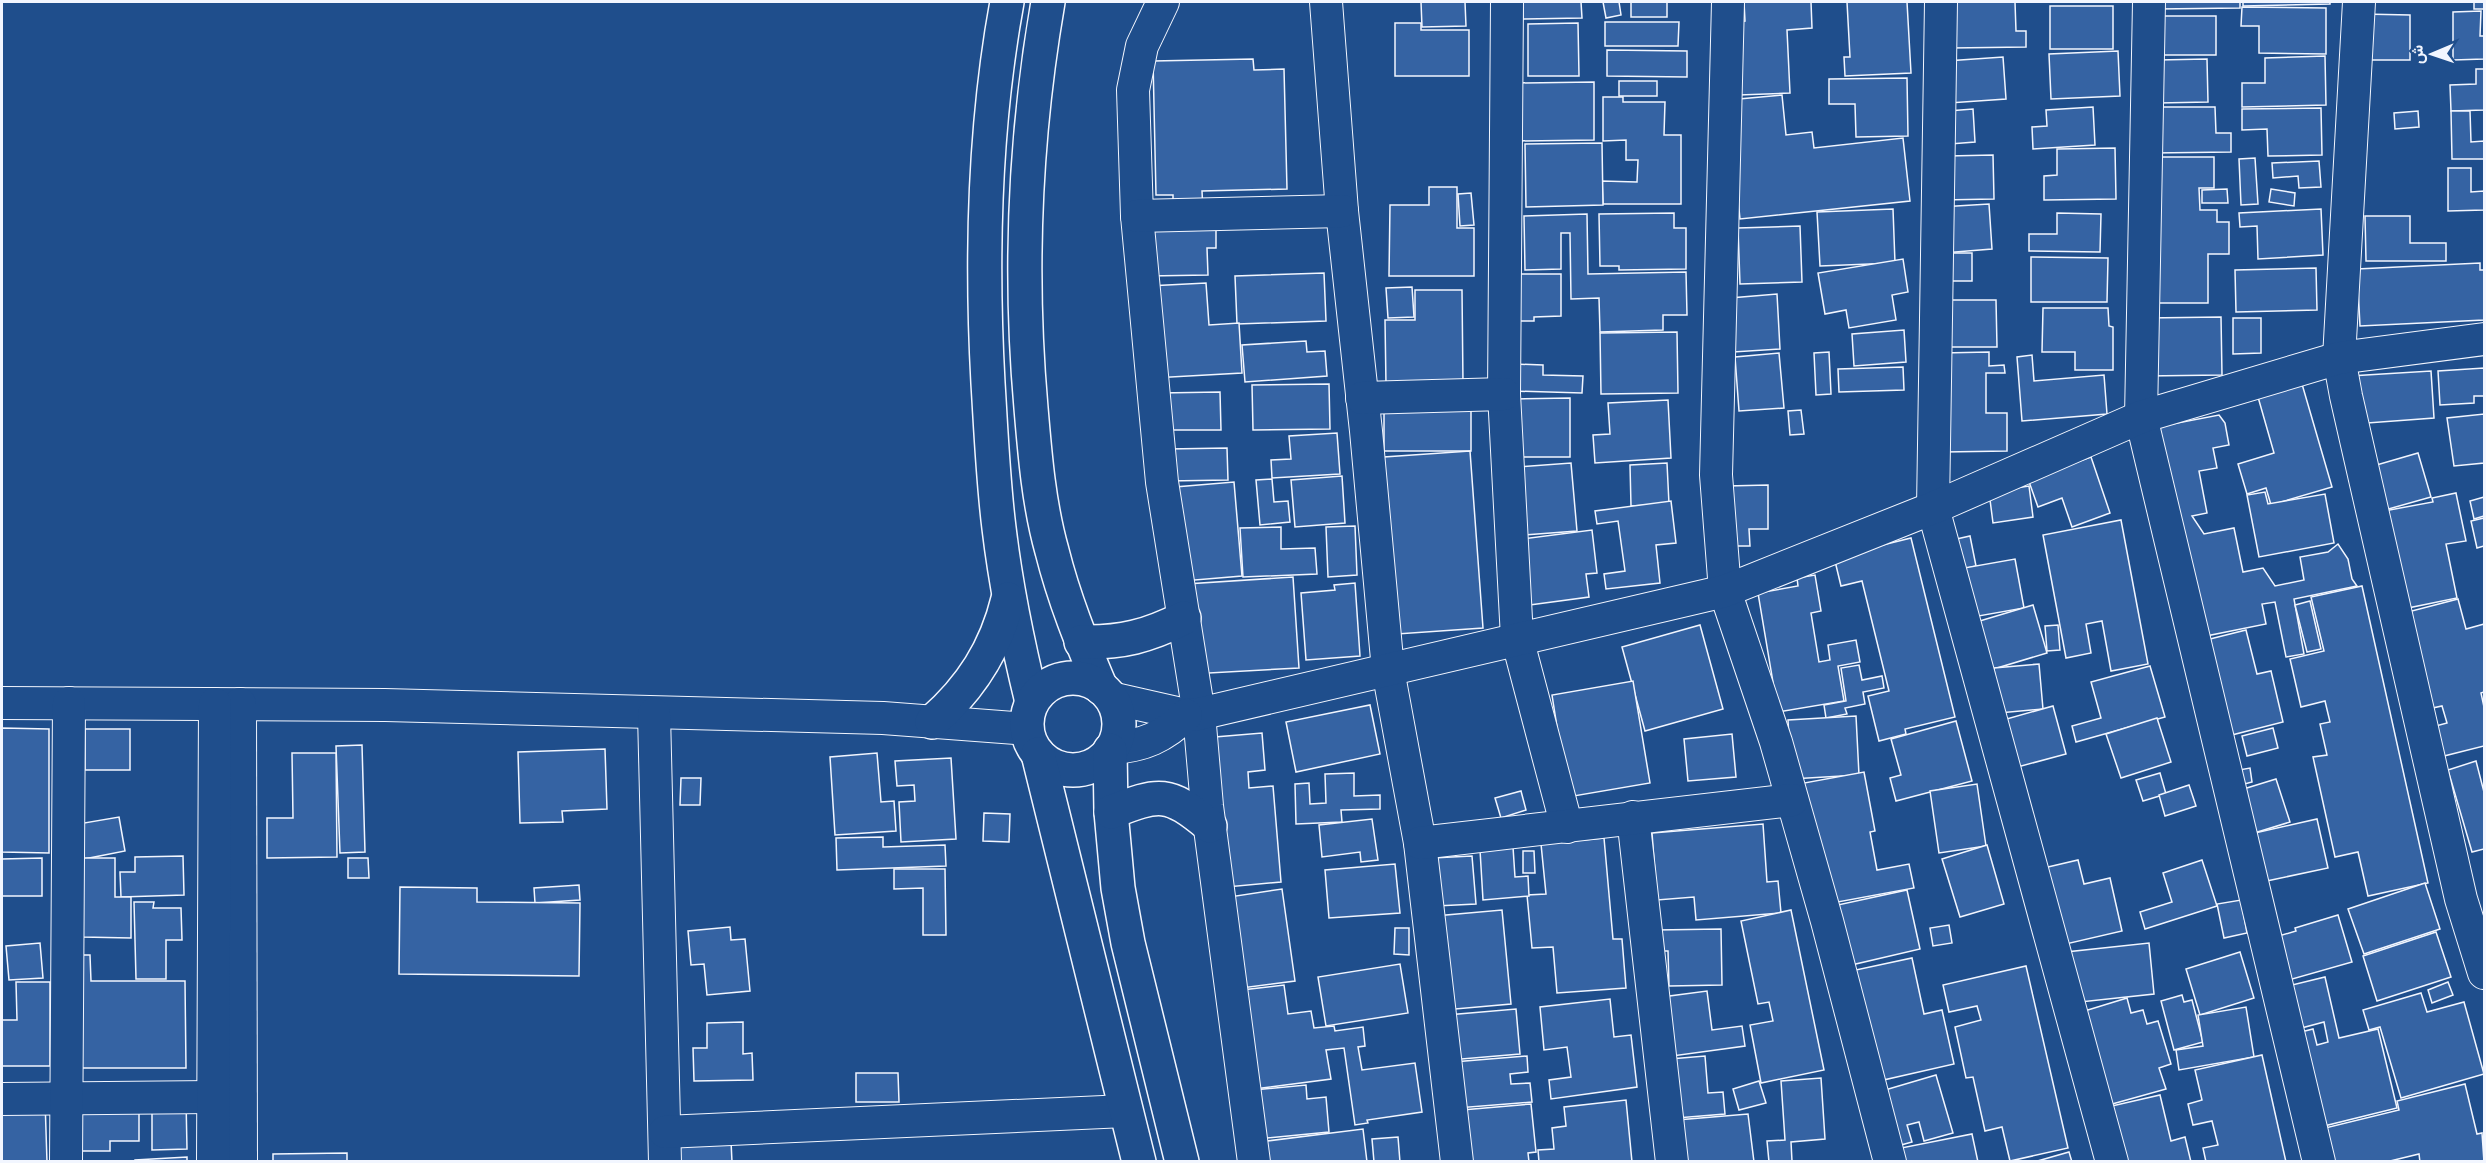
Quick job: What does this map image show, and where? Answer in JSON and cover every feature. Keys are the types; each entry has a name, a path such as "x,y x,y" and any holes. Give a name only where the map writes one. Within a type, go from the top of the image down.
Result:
{"main road":[{"path":"1006,2 995,78 989,147 984,286 993,462 999,528 1032,729 1139,1161"},
{"path":"1048,2 1029,158 1026,225 1027,361 1041,502 1064,597 1081,642 1116,710 1119,722 1111,749 1101,760 1089,767 1075,770 1062,769 1049,763 1032,729 1040,691 1051,683 1077,678 1090,681 1106,693"},
{"path":"932,722 951,705 982,665 1003,619 1009,595"},
{"path":"1081,642 1108,643 1134,639 1184,618"},
{"path":"1111,749 1111,812 1118,888 1128,943 1182,1161"},
{"path":"1111,812 1146,798 1164,798 1190,809 1210,826"}],"street":[{"path":"1163,2 1142,46 1133,90 1137,216 1162,482 1184,618 1193,715 1210,826 1254,1161"},
{"path":"1326,2 1342,211 1388,670 1420,843 1457,1161"},
{"path":"1507,2 1504,394 1516,638 1567,827"},
{"path":"1728,2 1716,475 1725,591 1776,742 1890,1161"},
{"path":"1941,2 1933,508 2112,1161"},
{"path":"2149,2 2141,417 2319,1161"},
{"path":"2359,2 2339,358 2461,899 2484,973"},
{"path":"1137,216 1342,211"},
{"path":"1111,749 1153,740 1193,715 1725,591 1933,508 2141,417 2339,358 2484,339"},
{"path":"1362,398 1504,394"},
{"path":"1106,693 1193,715"},
{"path":"2,703 385,705 654,714 883,718 1032,729"},
{"path":"66,1161 69,703"},
{"path":"213,1161 212,1096 227,704"},
{"path":"227,704 241,1161"},
{"path":"654,714 665,1147 1125,1111"},
{"path":"1420,843 1792,800"},
{"path":"1632,817 1672,1161"},
{"path":"2,1099 212,1096"}],"building":[{"path":"1421,2 1465,2 1466,26 1422,27"},
{"path":"1523,2 1581,2 1582,18 1523,19"},
{"path":"1603,2 1619,2 1621,15 1606,18"},
{"path":"1631,2 1667,2 1667,17 1631,17"},
{"path":"1744,2 1811,2 1812,28 1787,30 1790,93 1739,95 1736,22 1745,21"},
{"path":"1847,2 1907,2 1911,73 1845,76 1844,57 1850,57"},
{"path":"1950,2 2015,2 2016,31 2026,31 2026,47 1951,48"},
{"path":"2157,2 2240,2 2240,8 2157,9"},
{"path":"2243,2 2330,2 2330,4 2243,6"},
{"path":"2474,2 2484,2 2484,9 2474,9"},
{"path":"2050,6 2113,6 2113,49 2050,49"},
{"path":"2242,7 2326,8 2326,54 2259,53 2259,26 2241,26"},
{"path":"2481,11 2480,36 2484,36 2484,59 2453,60 2453,12"},
{"path":"2362,14 2410,15 2410,60 2362,60"},
{"path":"2162,16 2216,16 2216,55 2162,55"},
{"path":"1605,22 1679,22 1678,46 1605,46"},
{"path":"1395,23 1421,23 1421,30 1469,30 1469,76 1395,76"},
{"path":"1578,23 1579,76 1528,76 1528,24"},
{"path":"1607,50 1687,51 1687,77 1607,76"},
{"path":"2118,51 2120,96 2051,99 2049,54"},
{"path":"2325,56 2326,105 2242,107 2242,83 2265,83 2265,58"},
{"path":"2003,57 2006,99 1949,103 1946,61"},
{"path":"1253,59 1254,70 1284,69 1287,189 1202,191 1203,211 1173,211 1173,195 1156,195 1153,61"},
{"path":"2207,59 2208,102 2159,103 2158,60"},
{"path":"2476,69 2484,69 2484,110 2451,111 2450,85 2476,84"},
{"path":"1907,78 1908,136 1856,137 1855,104 1829,104 1829,79"},
{"path":"1619,81 1657,81 1657,96 1619,96"},
{"path":"1594,82 1594,140 1516,141 1516,83"},
{"path":"1782,95 1786,135 1812,132 1814,148 1903,138 1910,201 1740,219 1728,100"},
{"path":"1603,97 1623,97 1623,102 1665,102 1664,135 1681,135 1681,204 1603,204 1602,181 1637,182 1638,160 1626,160 1626,140 1603,141"},
{"path":"2093,107 2095,145 2033,149 2032,127 2047,126 2046,110"},
{"path":"2152,107 2215,107 2216,133 2231,133 2231,152 2153,153"},
{"path":"2321,108 2322,155 2268,156 2267,129 2242,130 2242,109"},
{"path":"1973,109 1975,142 1950,144 1948,111"},
{"path":"2418,111 2419,127 2395,129 2394,113"},
{"path":"2451,111 2470,111 2471,142 2484,141 2484,159 2452,159"},
{"path":"1602,143 1603,205 1526,207 1525,144"},
{"path":"2115,148 2116,199 2044,200 2044,176 2057,175 2057,149"},
{"path":"1993,155 1994,199 1941,200 1948,156"},
{"path":"2152,157 2214,157 2214,188 2199,188 2200,210 2217,210 2217,222 2229,222 2229,254 2208,254 2208,303 2152,303"},
{"path":"2255,158 2258,204 2241,205 2239,159"},
{"path":"2319,161 2321,187 2299,188 2298,176 2273,178 2272,163"},
{"path":"2448,168 2471,168 2471,192 2484,191 2484,210 2448,211"},
{"path":"1429,187 1457,187 1457,228 1474,228 1474,276 1389,276 1390,205 1429,205"},
{"path":"2227,189 2228,203 2202,203 2202,190"},
{"path":"2271,189 2295,193 2294,206 2269,202"},
{"path":"1471,193 1474,225 1460,226 1458,194"},
{"path":"1989,204 1992,249 1943,253 1940,207"},
{"path":"1893,209 1895,263 1820,266 1817,212"},
{"path":"2321,209 2323,255 2258,259 2257,226 2240,227 2239,213"},
{"path":"1674,213 1674,228 1686,228 1686,269 1619,270 1619,266 1600,266 1599,214"},
{"path":"2057,213 2101,214 2100,252 2029,251 2029,234 2057,234"},
{"path":"1587,214 1588,274 1686,272 1687,315 1663,315 1663,330 1600,332 1599,298 1571,299 1570,233 1561,233 1561,269 1525,270 1524,216"},
{"path":"2365,216 2410,216 2410,243 2446,243 2446,261 2366,261"},
{"path":"1800,226 1802,282 1740,284 1738,228"},
{"path":"1216,230 1216,248 1207,248 1208,275 1148,276 1147,231"},
{"path":"1942,253 1972,253 1972,281 1942,281"},
{"path":"2031,257 2108,258 2107,302 2031,302"},
{"path":"1903,259 1908,292 1892,295 1896,320 1849,328 1846,310 1825,314 1818,273"},
{"path":"2480,263 2480,270 2484,270 2484,320 2360,326 2357,269"},
{"path":"2316,268 2317,310 2236,312 2235,270"},
{"path":"1324,273 1326,321 1237,324 1235,276"},
{"path":"1515,274 1561,274 1561,316 1534,317 1534,321 1515,321"},
{"path":"1206,283 1209,325 1239,323 1242,373 1153,378 1148,286"},
{"path":"1412,287 1414,317 1388,318 1386,288"},
{"path":"1415,290 1462,290 1463,384 1386,385 1385,320 1415,320"},
{"path":"1777,294 1780,349 1733,352 1730,298"},
{"path":"1942,300 1996,300 1997,347 1943,347"},
{"path":"2043,308 2108,308 2109,326 2113,327 2113,370 2075,370 2075,352 2042,352"},
{"path":"2221,317 2222,375 2146,376 2146,318"},
{"path":"2233,318 2261,318 2261,353 2233,354"},
{"path":"1904,330 1906,362 1854,366 1852,334"},
{"path":"1677,332 1678,393 1601,394 1600,333"},
{"path":"1306,341 1307,352 1325,351 1327,376 1245,382 1242,345"},
{"path":"1829,352 1831,394 1816,395 1814,353"},
{"path":"1989,352 1989,366 2004,365 2005,373 1986,373 1986,413 2007,413 2007,451 1944,452 1942,353"},
{"path":"1779,353 1784,408 1739,411 1735,357"},
{"path":"2032,355 2034,381 2104,375 2107,414 2022,421 2017,357"},
{"path":"1514,364 1543,365 1543,375 1583,376 1582,393 1513,391"},
{"path":"1903,367 1904,390 1839,392 1838,369"},
{"path":"2484,368 2484,396 2474,396 2474,403 2440,405 2438,371"},
{"path":"2431,371 2434,418 2354,424 2350,376"},
{"path":"1329,384 1330,429 1253,430 1252,385"},
{"path":"2302,384 2332,487 2271,505 2266,488 2247,494 2238,464 2274,453 2258,397"},
{"path":"1220,392 1221,430 1160,430 1160,393"},
{"path":"1570,398 1570,457 1516,457 1515,399"},
{"path":"1668,400 1671,458 1595,463 1593,435 1610,434 1608,403"},
{"path":"1384,402 1471,403 1471,451 1384,451"},
{"path":"1801,410 1804,434 1790,435 1788,411"},
{"path":"2484,414 2484,463 2454,466 2447,418"},
{"path":"2219,415 2225,423 2229,445 2213,448 2217,468 2199,471 2207,513 2192,516 2204,534 2234,528 2243,572 2263,568 2275,586 2304,580 2300,557 2328,552 2338,544 2348,559 2352,579 2357,586 2294,599 2304,654 2286,657 2275,602 2262,604 2266,624 2196,638 2146,429"},
{"path":"1337,433 1340,474 1272,478 1271,460 1291,459 1289,436"},
{"path":"1227,448 1228,480 1168,481 1168,449"},
{"path":"1470,451 1483,628 1397,634 1384,457"},
{"path":"2418,453 2431,497 2385,510 2373,466"},
{"path":"2091,457 2110,513 2072,527 2062,498 2038,507 2028,479"},
{"path":"1571,463 1577,531 1512,536 1506,468"},
{"path":"1667,463 1669,504 1631,506 1630,465"},
{"path":"1342,476 1345,523 1295,527 1291,480"},
{"path":"1272,479 1274,502 1288,501 1290,522 1260,525 1256,480"},
{"path":"1234,482 1242,576 1183,581 1175,487"},
{"path":"1768,485 1768,529 1749,529 1750,546 1728,546 1727,486"},
{"path":"2029,486 2033,517 1993,523 1989,492"},
{"path":"2265,492 2268,504 2325,494 2334,543 2259,557 2247,495"},
{"path":"2456,493 2466,541 2446,544 2457,598 2403,609 2384,511 2433,502 2432,498"},
{"path":"2484,497 2484,516 2474,519 2470,501"},
{"path":"1671,501 1676,543 1656,545 1660,583 1606,589 1604,574 1625,571 1618,521 1597,524 1595,511"},
{"path":"2484,518 2484,546 2477,548 2471,521"},
{"path":"2121,520 2148,664 2111,671 2102,621 2086,624 2091,653 2066,658 2043,535"},
{"path":"1355,526 1357,575 1328,577 1326,527"},
{"path":"1281,527 1281,549 1315,548 1317,574 1243,577 1240,528"},
{"path":"1592,530 1597,573 1586,574 1589,597 1523,606 1515,540"},
{"path":"1970,536 1976,566 1959,570 1952,540"},
{"path":"1911,538 1955,717 1905,729 1906,734 1879,741 1868,696 1889,691 1862,581 1841,586 1834,557"},
{"path":"2015,559 2024,608 1973,617 1964,568"},
{"path":"1815,575 1821,611 1811,613 1819,662 1830,660 1828,645 1856,640 1860,662 1838,666 1844,701 1778,712 1758,593 1798,586 1797,578"},
{"path":"1293,577 1299,668 1191,674 1186,584"},
{"path":"1355,583 1360,656 1306,660 1301,593 1335,590 1334,585"},
{"path":"2362,586 2428,883 2368,896 2358,852 2335,857 2313,757 2327,755 2320,724 2330,722 2325,701 2301,707 2290,659 2324,651 2311,597"},
{"path":"2458,599 2466,629 2484,624 2484,692 2481,693 2484,707 2484,746 2440,757 2432,727 2447,723 2442,706 2428,709 2404,613"},
{"path":"2310,601 2321,649 2307,652 2295,605"},
{"path":"2033,605 2047,653 1987,671 1973,623"},
{"path":"1700,625 1723,709 1645,731 1622,647"},
{"path":"2058,625 2060,650 2047,651 2045,626"},
{"path":"2246,630 2257,674 2271,671 2283,722 2220,738 2190,644"},
{"path":"2039,664 2043,709 1999,713 1994,668"},
{"path":"1859,665 1862,680 1882,676 1884,688 1863,692 1865,704 1845,708 1847,714 1826,718 1824,705 1846,701 1841,668"},
{"path":"2150,666 2165,717 2076,742 2072,726 2101,718 2091,682"},
{"path":"1633,681 1650,783 1568,797 1552,695"},
{"path":"1370,705 1380,754 1296,772 1286,722"},
{"path":"2053,706 2066,754 2010,769 1996,722"},
{"path":"1856,716 1859,775 1791,779 1788,720"},
{"path":"2157,718 2171,762 2121,778 2106,734"},
{"path":"1956,721 1972,781 1896,801 1890,778 1901,775 1891,739"},
{"path":"2,728 49,729 49,853 2,852"},
{"path":"2273,728 2278,748 2247,756 2242,736"},
{"path":"85,729 130,729 130,770 85,770"},
{"path":"1262,733 1265,770 1248,772 1249,788 1273,786 1281,882 1216,888 1203,738"},
{"path":"1732,734 1736,777 1688,781 1684,739"},
{"path":"362,745 365,852 340,853 336,746"},
{"path":"605,749 607,809 562,811 563,822 520,823 518,752"},
{"path":"292,753 336,753 337,857 267,858 267,818 293,818"},
{"path":"877,753 881,802 894,801 896,831 835,835 830,757"},
{"path":"951,758 956,839 901,842 899,802 915,801 914,785 897,786 895,761"},
{"path":"2476,761 2484,792 2484,849 2472,852 2448,770"},
{"path":"2250,768 2252,782 2237,786 2233,771"},
{"path":"1864,772 1875,831 1870,832 1877,870 1909,864 1914,888 1827,904 1804,783"},
{"path":"1354,773 1354,796 1380,795 1380,809 1341,810 1342,822 1296,824 1295,784 1309,783 1310,804 1326,803 1325,774"},
{"path":"2160,773 2166,794 2143,801 2136,780"},
{"path":"681,778 701,778 700,805 680,805"},
{"path":"2276,779 2290,822 2238,838 2224,795"},
{"path":"1977,784 1986,846 1939,853 1930,791"},
{"path":"2189,785 2196,806 2165,816 2159,795"},
{"path":"1521,791 1526,810 1501,818 1495,798"},
{"path":"984,813 1010,814 1009,842 983,841"},
{"path":"119,817 125,851 84,859 78,824"},
{"path":"1372,819 1378,860 1361,862 1360,852 1322,857 1319,825"},
{"path":"2317,819 2328,868 2257,883 2246,835"},
{"path":"1763,824 1767,882 1778,881 1781,913 1696,920 1694,897 1657,900 1652,833"},
{"path":"883,837 883,847 945,845 946,866 837,870 836,838"},
{"path":"1604,838 1613,939 1622,939 1626,988 1557,993 1553,947 1532,948 1527,895 1546,894 1541,844"},
{"path":"1987,845 2004,904 1960,917 1942,859"},
{"path":"1513,847 1515,877 1528,876 1529,896 1483,900 1480,850"},
{"path":"1523,851 1534,851 1535,873 1523,873"},
{"path":"183,856 184,895 121,897 120,872 135,872 135,857"},
{"path":"1472,856 1476,904 1436,906 1432,858"},
{"path":"42,858 42,896 2,896 2,859"},
{"path":"82,858 115,858 115,897 131,897 131,938 82,937"},
{"path":"348,858 368,858 369,878 348,878"},
{"path":"2078,860 2084,884 2110,878 2122,931 2066,944 2035,870"},
{"path":"2202,860 2217,906 2145,929 2140,912 2172,902 2163,873"},
{"path":"1395,864 1400,913 1329,918 1325,870"},
{"path":"894,869 945,869 946,935 923,935 923,888 894,889"},
{"path":"2425,883 2440,929 2364,954 2348,909"},
{"path":"579,885 580,900 535,903 534,888"},
{"path":"400,887 477,888 477,902 580,903 579,976 399,974"},
{"path":"1282,889 1295,981 1234,989 1216,899"},
{"path":"1907,890 1920,949 1847,966 1833,906"},
{"path":"2241,900 2247,933 2224,938 2217,904"},
{"path":"134,902 154,902 153,908 181,908 182,940 166,940 166,979 136,979"},
{"path":"1502,910 1511,1004 1444,1010 1435,916"},
{"path":"1791,910 1824,1070 1761,1083 1750,1025 1773,1021 1769,1002 1758,1004 1741,921"},
{"path":"2338,915 2352,962 2285,981 2272,938 2296,931 2295,928"},
{"path":"1949,925 1952,943 1933,946 1930,928"},
{"path":"730,927 731,940 745,939 750,991 707,995 704,964 691,965 688,931"},
{"path":"1395,928 1409,928 1409,955 1394,954"},
{"path":"1721,929 1722,985 1669,986 1668,951 1656,951 1656,930"},
{"path":"2436,932 2451,977 2377,1001 2363,956"},
{"path":"40,943 43,978 9,980 6,946"},
{"path":"2149,943 2154,994 2071,1003 2066,952"},
{"path":"2240,952 2254,998 2200,1015 2186,969"},
{"path":"81,955 90,955 91,981 185,981 186,1068 78,1068"},
{"path":"1912,958 1924,1014 1942,1010 1954,1064 1879,1081 1851,971"},
{"path":"1400,964 1408,1013 1326,1026 1318,977"},
{"path":"2026,966 2068,1148 2010,1161 2002,1127 1985,1131 1973,1077 1966,1078 1955,1027 1981,1020 1977,1006 1949,1012 1943,985"},
{"path":"2325,977 2339,1038 2378,1029 2397,1108 2320,1127 2297,1033 2313,1029 2317,1045 2328,1042 2324,1022 2294,1030 2284,987"},
{"path":"16,982 50,982 50,1066 2,1066 2,1020 17,1020"},
{"path":"2448,982 2453,995 2432,1003 2428,990"},
{"path":"1284,985 1288,1014 1311,1011 1314,1028 1334,1026 1335,1031 1363,1027 1365,1046 1358,1047 1362,1070 1415,1063 1422,1112 1367,1120 1368,1123 1355,1125 1344,1048 1326,1050 1331,1079 1246,1090 1233,991"},
{"path":"1707,991 1712,1030 1742,1026 1745,1046 1665,1057 1662,997"},
{"path":"2421,993 2427,1012 2464,1002 2484,1074 2401,1098 2380,1027 2369,1030 2363,1010"},
{"path":"2182,995 2184,1002 2192,1000 2203,1042 2174,1050 2161,1001"},
{"path":"2127,998 2131,1013 2143,1010 2147,1024 2158,1021 2171,1064 2159,1068 2166,1089 2105,1106 2078,1013"},
{"path":"1610,999 1614,1037 1631,1035 1637,1087 1551,1099 1549,1080 1571,1077 1567,1047 1544,1050 1540,1007"},
{"path":"2246,1007 2254,1057 2179,1070 2176,1050 2203,1046 2198,1015"},
{"path":"1516,1009 1520,1054 1450,1060 1447,1015"},
{"path":"743,1022 743,1054 752,1053 753,1080 694,1081 693,1048 707,1048 707,1023"},
{"path":"2262,1055 2286,1162 2206,1162 2203,1148 2218,1145 2212,1121 2193,1125 2188,1104 2202,1100 2195,1070"},
{"path":"1527,1056 1528,1072 1510,1074 1511,1084 1530,1083 1532,1102 1457,1108 1453,1062"},
{"path":"1705,1056 1708,1093 1723,1092 1725,1114 1677,1118 1670,1059"},
{"path":"856,1073 898,1073 899,1102 856,1102"},
{"path":"1936,1075 1953,1133 1924,1141 1919,1122 1907,1125 1912,1142 1901,1145 1885,1090"},
{"path":"1821,1078 1825,1139 1791,1142 1792,1161 1769,1162 1767,1141 1785,1140 1781,1081"},
{"path":"1759,1081 1766,1103 1739,1110 1733,1089"},
{"path":"2465,1084 2477,1134 2482,1133 2484,1162 2420,1162 2419,1154 2386,1162 2328,1162 2321,1129 2399,1110 2397,1101"},
{"path":"1306,1085 1307,1099 1326,1097 1329,1132 1258,1139 1253,1090"},
{"path":"2160,1095 2171,1141 2185,1137 2191,1162 2116,1162 2103,1108"},
{"path":"152,1099 186,1099 187,1149 152,1150"},
{"path":"45,1100 47,1162 2,1162 2,1102"},
{"path":"82,1100 139,1102 139,1141 110,1141 110,1151 82,1151"},
{"path":"1626,1100 1632,1162 1539,1162 1538,1150 1554,1149 1552,1128 1566,1126 1564,1107"},
{"path":"1531,1104 1536,1152 1528,1153 1529,1162 1467,1162 1462,1110"},
{"path":"1748,1114 1754,1162 1681,1162 1677,1120"},
{"path":"1363,1129 1367,1162 1254,1162 1251,1143"},
{"path":"1972,1134 1978,1162 1904,1162 1901,1148"},
{"path":"1398,1137 1400,1162 1374,1162 1372,1139"},
{"path":"731,1141 732,1162 674,1162 674,1142"},
{"path":"2069,1152 2072,1162 2034,1162"},
{"path":"347,1153 347,1162 273,1162 273,1154"},
{"path":"187,1157 187,1162 135,1162 135,1160"}]}
